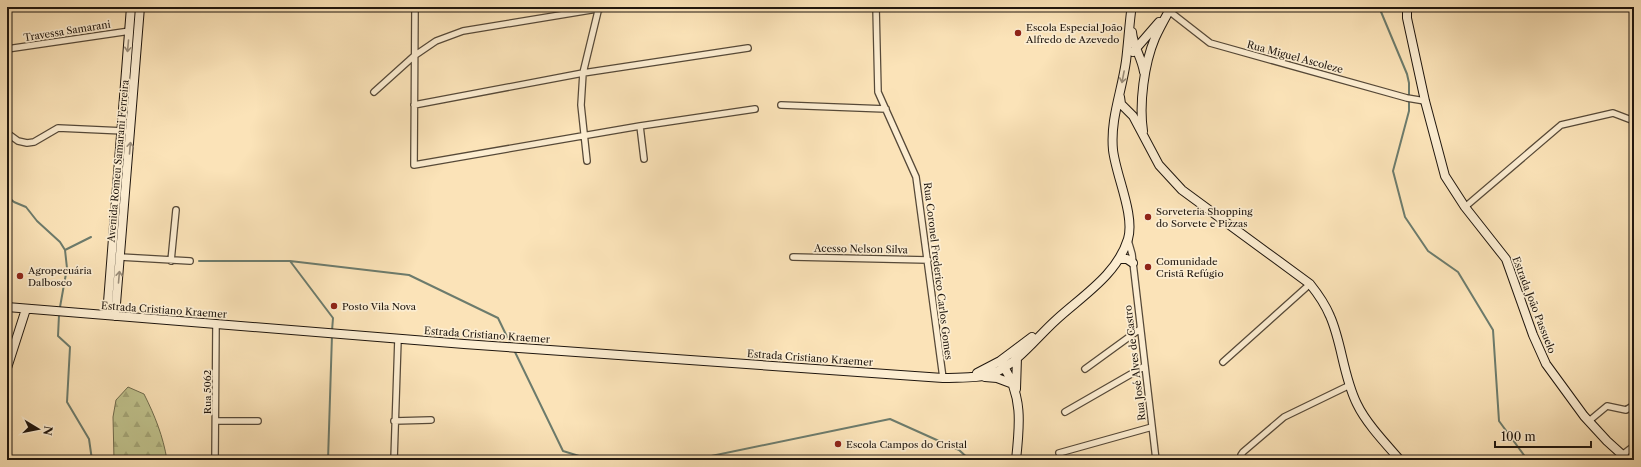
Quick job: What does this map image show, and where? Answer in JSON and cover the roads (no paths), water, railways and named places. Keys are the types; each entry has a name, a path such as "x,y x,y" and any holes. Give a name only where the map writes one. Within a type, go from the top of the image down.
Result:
{"main road":[{"name":"Avenida Romeu Samarani Ferreira","path":"111,316 121,130 131,7"},
{"name":"Avenida Romeu Samarani Ferreira","path":"111,316 120,257 140,7"},
{"name":"Estrada João Passuelo","path":"1407,7 1407,18 1425,101 1445,176 1465,207 1506,259 1533,334 1546,364 1589,421 1607,441 1625,457"},
{"path":"1126,60 1171,9"},
{"path":"1144,138 1142,126 1142,97 1145,77 1153,42 1171,9"},
{"path":"1131,10 1132,35 1142,61 1145,77"},
{"name":"Estrada Cristiano Kraemer","path":"7,307 503,347 943,378 981,376 992,373 1100,282 1119,259 1128,239 1129,220 1113,151 1114,120 1126,60 1131,10"},
{"path":"1120,94 1121,104 1136,122 1159,165 1182,190 1310,284 1322,300 1331,317 1357,405 1380,437 1400,460"},
{"path":"1114,120 1118,114 1128,111 1137,104 1142,97"},
{"path":"1119,259 1127,259 1133,263"},
{"path":"7,368 26,309"},
{"name":"Estrada Cristiano Kraemer","path":"965,376 1017,358 1056,320"},
{"path":"1016,394 1017,358"},
{"path":"1002,364 1013,384 1020,420 1016,460"},
{"path":"981,376 997,378 1013,384"}],"street":[{"path":"415,7 414,165 640,126 755,109"},
{"path":"374,92 414,56 436,41 463,31 609,7"},
{"name":"Rua Coronel Frederico Carlos Gomes","path":"876,7 878,92 916,177 943,378"},
{"path":"587,161 581,105 584,73 599,8"},
{"name":"Rua Miguel Ascoleze","path":"1171,9 1210,43 1408,98 1425,101"},
{"name":"Travessa Samarani","path":"7,49 130,31"},
{"path":"414,105 584,73 748,48"},
{"path":"781,105 886,109"},
{"path":"1465,207 1562,125 1613,113 1634,121"},
{"path":"640,126 644,159"},
{"path":"7,133 18,141 27,143 34,142 58,128 131,131"},
{"path":"172,261 176,210"},
{"name":"Rua José Alves de Castro","path":"1128,239 1133,263 1156,460"},
{"name":"Rua José Alves de Castro","path":"1124,248 1133,263"},
{"path":"120,257 190,261"},
{"name":"Acesso Nelson Silva","path":"793,257 928,260"},
{"path":"1223,362 1310,284"},
{"name":"Rua 5062","path":"216,324 216,460"},
{"path":"1085,369 1140,329"},
{"path":"394,460 394,421 398,338"},
{"path":"1065,412 1145,366"},
{"path":"1242,460 1241,455 1243,452 1284,417 1305,405 1329,396 1350,385"},
{"path":"1589,421 1607,406 1626,410 1634,405"},
{"path":"394,421 431,420"},
{"path":"216,421 258,421"},
{"path":"1059,453 1152,427"},
{"path":"1625,457 1634,446"}],"waterway":[{"path":"1379,7 1407,74 1409,83 1409,111 1393,171 1405,217 1428,251 1458,272 1493,330 1499,421 1526,458 1537,460"},
{"path":"7,196 14,202 26,207 37,221 60,242 65,250 67,268 60,307"},
{"path":"65,250 91,237"},
{"path":"199,261 290,261 409,275 498,318 511,345"},
{"path":"290,261 333,318 332,331"},
{"path":"59,315 58,336 70,347 67,402 89,439 92,460"},
{"path":"328,460 332,335"},
{"path":"514,350 563,451 592,460 608,460"},
{"path":"692,460 890,419 959,450 970,460"}],"place":[{"name":"Escola Especial João Alfredo de Azevedo","path":"1018,33"},
{"name":"Sorveteria Shopping do Sorvete e Pizzas","path":"1148,217"},
{"name":"Comunidade Cristã Refúgio","path":"1148,267"},
{"name":"Agropecuária Dalbosco","path":"20,276"},
{"name":"Posto Vila Nova","path":"334,306"},
{"name":"Escola Campos do Cristal","path":"838,444"}]}
